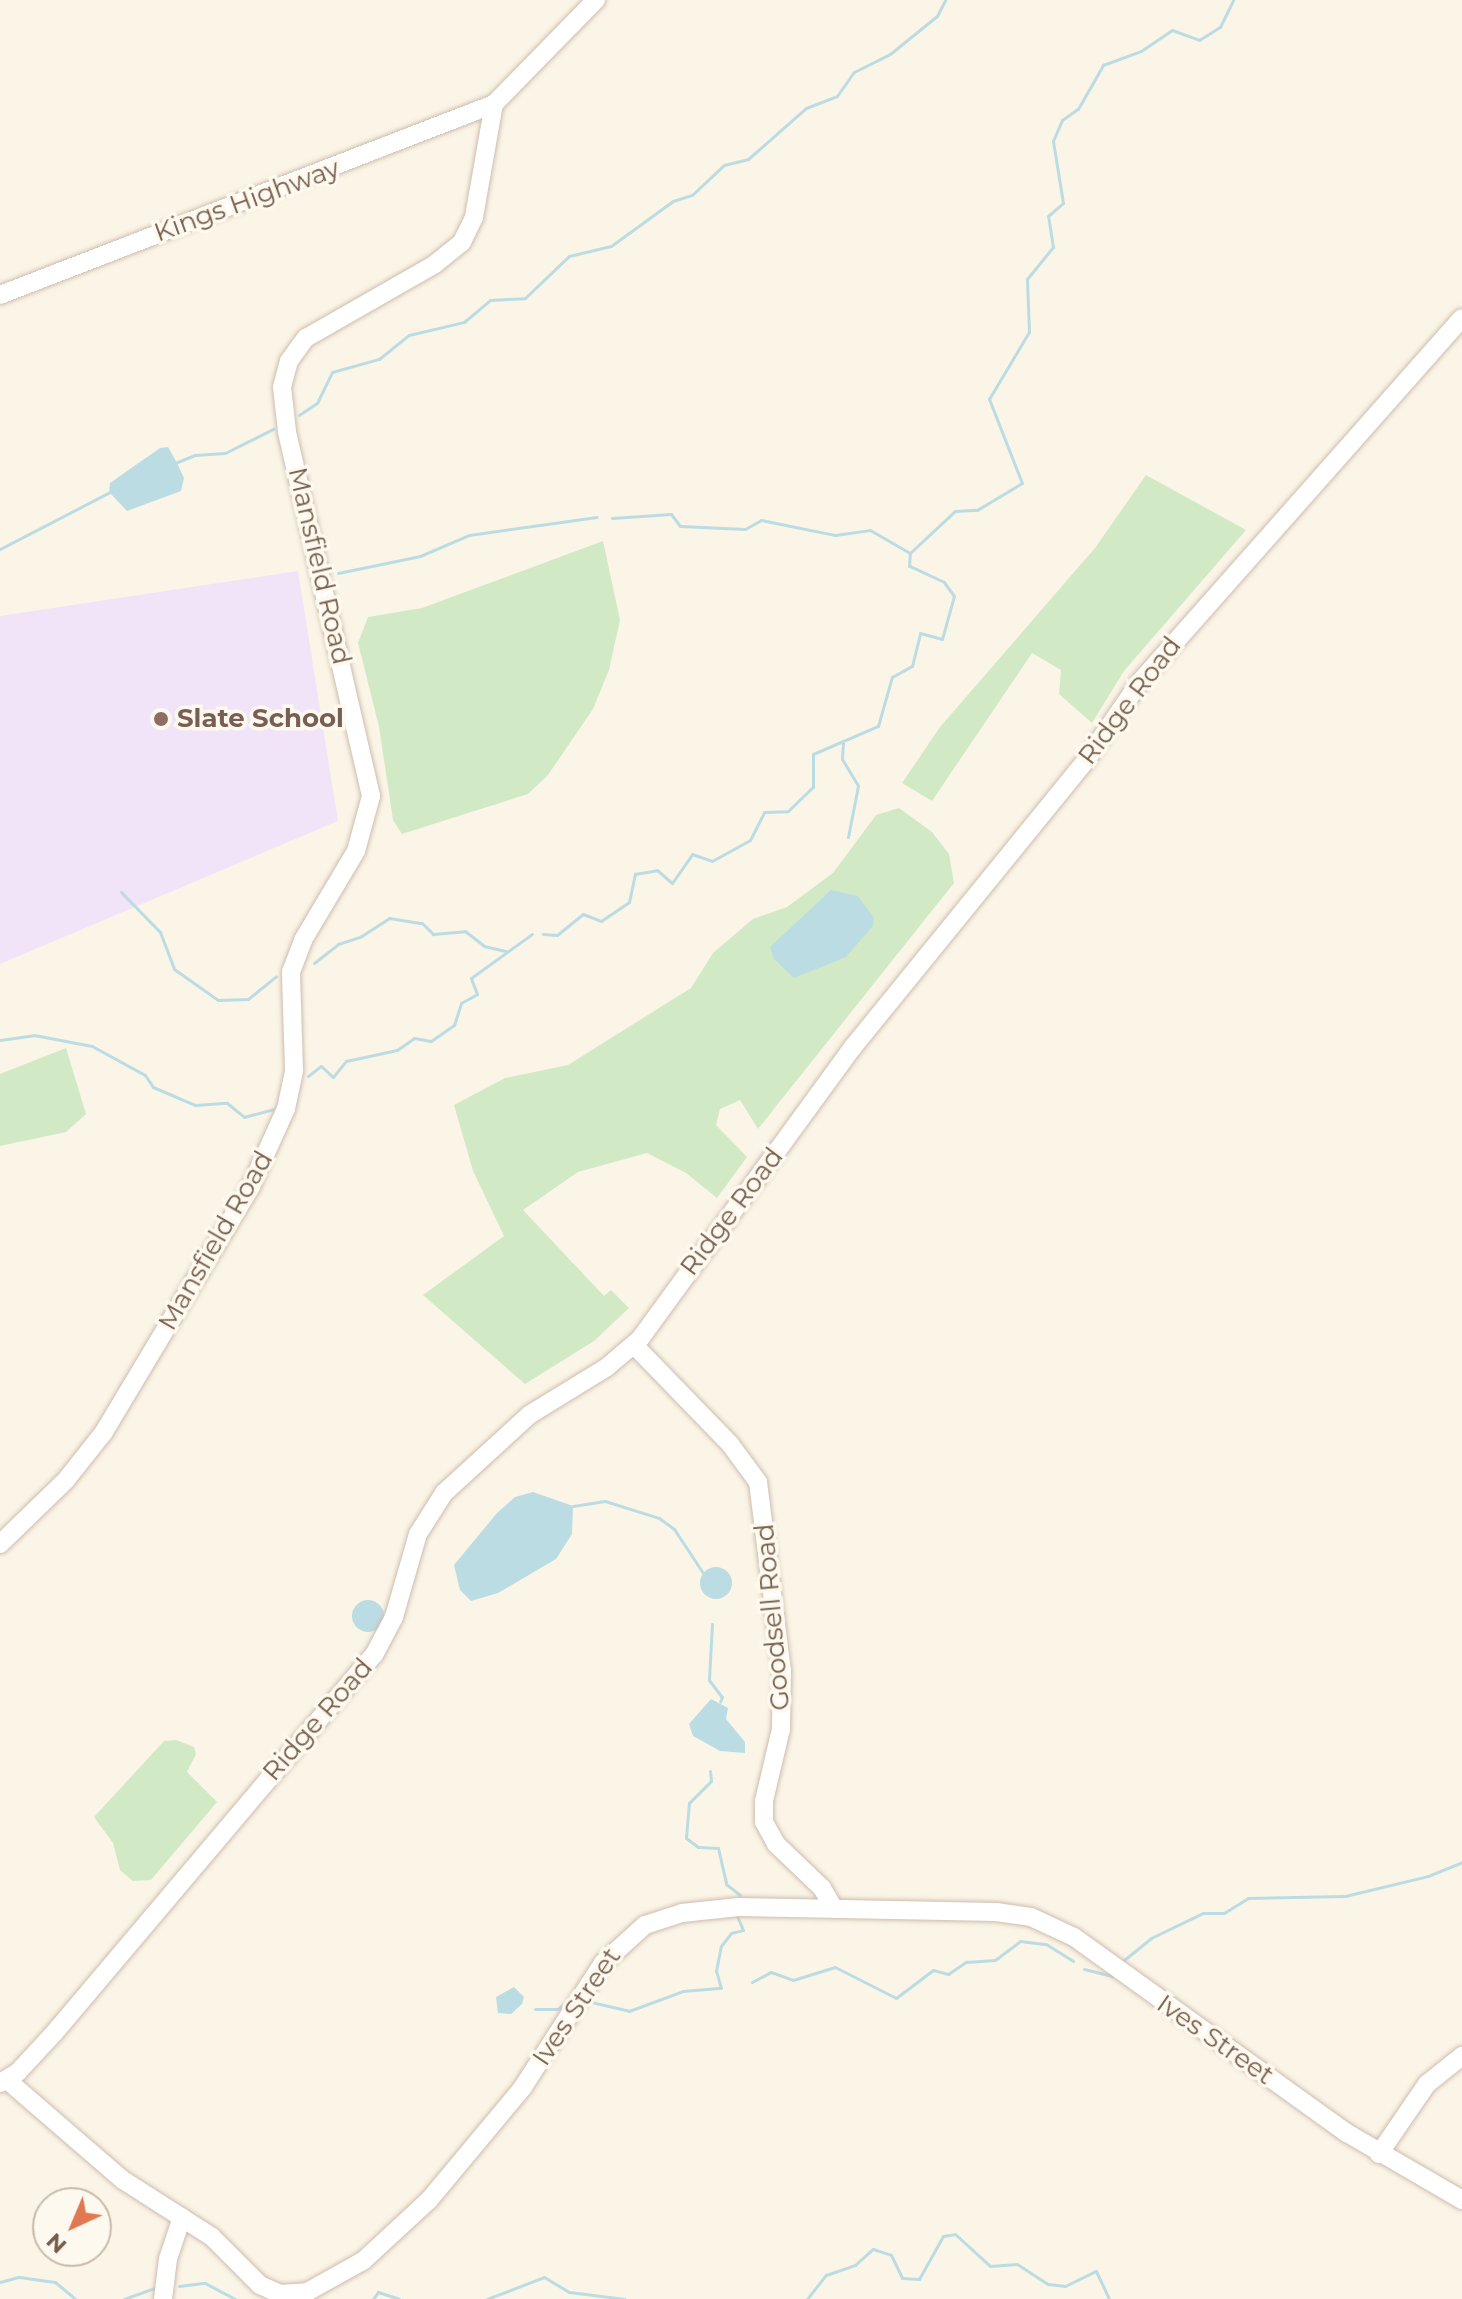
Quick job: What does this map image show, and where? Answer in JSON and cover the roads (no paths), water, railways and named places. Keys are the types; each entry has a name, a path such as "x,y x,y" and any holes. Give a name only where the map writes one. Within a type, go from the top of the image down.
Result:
{"street":[{"path":"494,104 596,0"},
{"name":"Kings Highway","path":"0,295 494,104"},
{"name":"Mansfield Road","path":"0,1544 66,1480 104,1432 251,1186 286,1109 294,1070 291,972 303,940 360,841 371,796 287,431 282,387 289,361 306,338 435,264 462,242 474,217 494,104"},
{"name":"Ridge Road","path":"3,2081 55,2032 374,1655 394,1617 418,1534 444,1493 529,1415 634,1345 853,1047 1068,782 1139,683 1462,318"},
{"name":"Goodsell Road","path":"634,1345 730,1444 758,1482 783,1705 764,1822 776,1844 822,1888 834,1909"},
{"name":"Ives Street","path":"3,2081 123,2180 182,2217 271,2291 289,2295 324,2286 381,2247 443,2185 523,2087 592,1976 627,1936 654,1921 699,1910 996,1912 1047,1922 1379,2154 1462,2200"},
{"path":"1379,2154 1427,2084 1462,2056"},
{"path":"163,2299 170,2250 182,2217"}],"water":[{"path":"168,447 177,463 184,478 181,491 127,511 109,492 110,483 160,448"},
{"path":"831,890 858,896 874,918 873,926 846,957 794,978 774,959 770,947"},
{"path":"533,1492 573,1506 572,1534 556,1559 498,1593 471,1601 460,1590 454,1565 497,1513 515,1497"},
{"path":"716,1567 727,1572 732,1583 727,1594 716,1599 705,1594 700,1583 705,1572"},
{"path":"368,1600 379,1605 384,1616 379,1627 368,1632 357,1627 352,1616 357,1605"},
{"path":"711,1699 728,1708 726,1719 745,1742 745,1753 720,1751 693,1736 689,1724"},
{"path":"514,1987 524,1997 522,2004 511,2014 498,2013 496,1997"}],"waterway":[{"path":"299,415 317,403 332,372 379,359 409,335 464,322 490,300 525,298 569,256 611,246 673,201 692,195 724,165 748,159 806,108 837,96 854,72 890,54 937,16 945,0"},
{"path":"543,934 557,935 583,914 601,921 629,902 635,874 657,870 672,883 692,854 712,861 750,840 764,812 788,811 813,787 813,754 878,726 892,677 912,666 920,633 942,639 954,596 944,582 909,566 910,553 955,511 977,510 1022,483 989,399 1029,332 1027,279 1053,247 1048,216 1063,203 1053,141 1062,120 1078,109 1103,65 1141,51 1172,30 1199,40 1220,27 1233,0"},
{"path":"175,463 195,455 225,453 273,429"},
{"path":"0,549 110,492"},
{"path":"612,518 671,514 680,526 745,529 761,520 835,535 870,530 910,553"},
{"path":"338,573 420,556 469,535 597,517"},
{"path":"843,743 842,759 858,786 848,837"},
{"path":"121,892 160,932 174,969 218,1000 248,999 276,976"},
{"path":"314,963 338,944 360,937 389,918 422,923 433,934 465,931 484,946 506,951"},
{"path":"308,1076 321,1066 333,1077 346,1061 397,1050 414,1038 431,1041 454,1025 461,1003 477,994 471,978 532,934"},
{"path":"0,1040 34,1035 92,1046 145,1075 153,1087 195,1105 227,1103 244,1117 273,1109"},
{"path":"573,1506 605,1501 659,1518 674,1529 705,1576"},
{"path":"712,1624 709,1680 722,1697 720,1702"},
{"path":"710,1771 711,1781 689,1803 686,1838 698,1847 718,1848 726,1884 740,1895"},
{"path":"1124,1960 1151,1938 1203,1913 1224,1913 1248,1898 1345,1896 1428,1876 1462,1862"},
{"path":"591,2002 629,2011 683,1991 721,1988 716,1971 721,1946 731,1933 743,1930 737,1916"},
{"path":"752,1982 771,1972 793,1980 835,1967 896,1998 933,1970 948,1974 966,1962 995,1960 1020,1941 1046,1944 1073,1961"},
{"path":"1084,1969 1112,1976"},
{"path":"535,2009 558,2009 573,1994"},
{"path":"807,2299 826,2275 855,2265 873,2249 891,2255 902,2278 919,2279 943,2236 955,2234 990,2266 1017,2264 1048,2284 1065,2286 1096,2271 1109,2299"},
{"path":"0,2282 19,2277 55,2282 75,2299"},
{"path":"487,2299 544,2277 569,2292 625,2299"},
{"path":"179,2286 205,2283 235,2299"},
{"path":"124,2299 154,2288"},
{"path":"373,2299 378,2292 399,2299"}],"place":[{"name":"Slate School","path":"161,719"}]}
